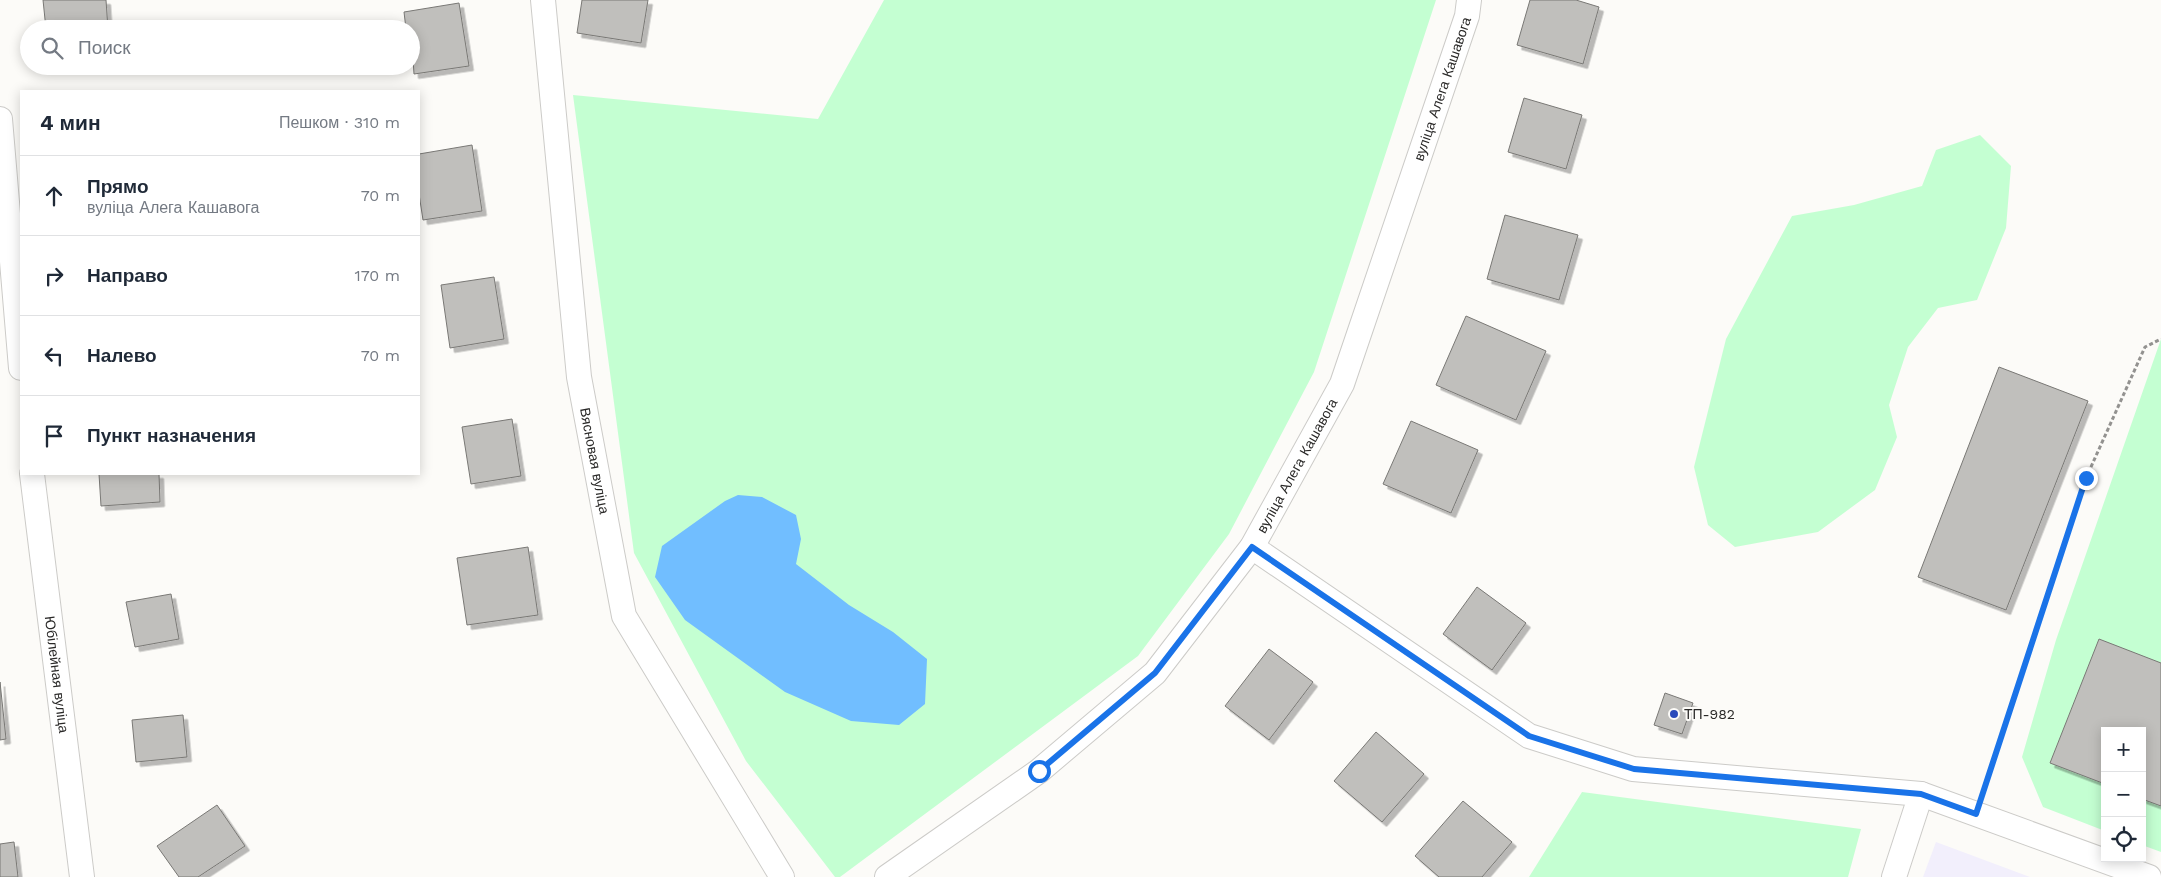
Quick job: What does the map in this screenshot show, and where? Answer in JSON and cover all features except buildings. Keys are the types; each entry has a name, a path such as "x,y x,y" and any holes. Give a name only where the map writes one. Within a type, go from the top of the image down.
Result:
{"street":[{"name":"Вясновая вуліца","path":"543,0 579,377 624,616 782,877"},
{"name":"вуліца Алега Кашавога","path":"887,877 1039,771 1155,673 1252,547 1342,384 1467,16 1468,0"},
{"path":"0,119 20,356"},
{"name":"Юбілейная вуліца","path":"32,475 82,877"},
{"path":"1252,547 1529,736 1634,769 1921,794 2149,877"},
{"path":"1894,877 1921,794"}],"path":[{"path":"1976,814 2086,478 2145,347 2161,339"}],"shaded area":[{"path":"1936,842 2030,877 1923,877"}],"green space":[{"path":"884,0 1436,0 1314,372 1229,534 1138,656 840,877 835,877 746,761 634,553 573,95 818,119"},
{"path":"1980,135 2011,166 2006,228 1977,300 1938,308 1908,347 1889,405 1897,437 1875,490 1818,532 1735,547 1708,525 1694,467 1726,339 1792,216 1854,205 1922,186 1936,150"},
{"path":"2161,339 2161,852 2146,846 2146,727 2101,727 2101,829 2043,807 2022,757 2056,640"},
{"path":"1582,792 1861,829 1848,877 1529,877"}],"water":[{"path":"738,495 762,497 796,515 801,539 796,564 849,605 893,632 927,659 925,704 899,725 851,721 785,692 685,620 655,577 662,546 725,501"}],"place":[{"name":"ТП-982","path":"1674,714"}],"route":[{"path":"1039,771 1155,673 1252,547 1529,736 1634,769 1921,794 1976,814 2086,478"}]}
